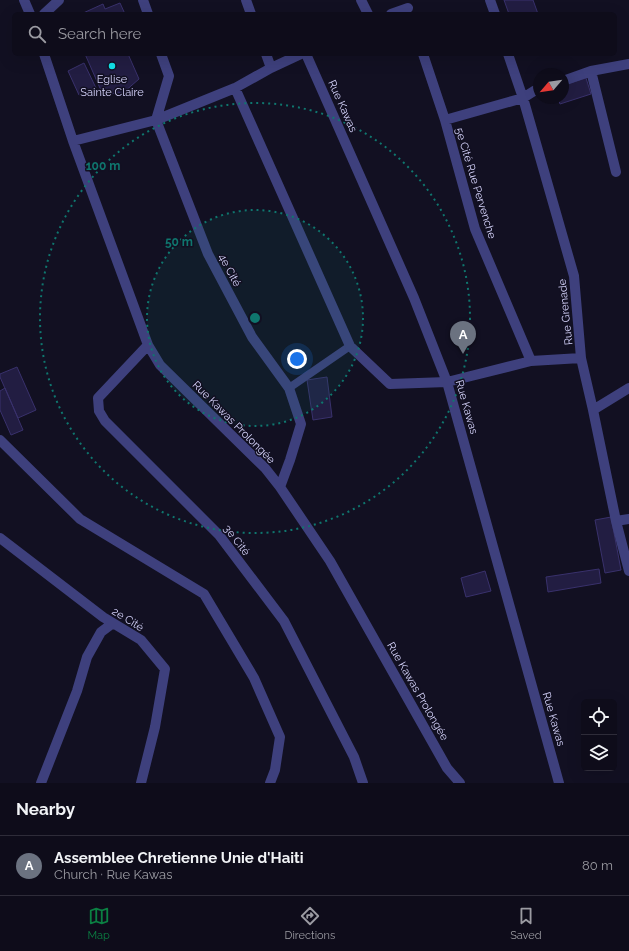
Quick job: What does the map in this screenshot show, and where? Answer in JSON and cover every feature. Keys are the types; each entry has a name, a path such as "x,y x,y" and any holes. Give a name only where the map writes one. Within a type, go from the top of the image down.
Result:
{"street":[{"path":"24,0 29,12"},
{"path":"46,12 59,0"},
{"path":"143,0 147,12"},
{"path":"246,0 250,12"},
{"path":"361,0 367,12"},
{"path":"490,0 494,12"},
{"path":"396,12 408,7"},
{"name":"Rue Kawas Prolongée","path":"45,56 73,141 148,344 160,365 265,468 280,487 330,561 447,768 460,783"},
{"path":"156,120 169,76 162,56"},
{"path":"267,56 271,68"},
{"path":"73,141 156,120 235,88 297,56"},
{"name":"Rue Kawas","path":"307,56 414,298 447,382 559,783"},
{"name":"5e Cité Rue Pervenche","path":"424,56 445,120 476,229 531,361"},
{"name":"Rue Grenade","path":"509,56 523,98 574,276 581,358 616,521 629,571"},
{"path":"569,79 591,71 629,64"},
{"path":"591,71 616,172"},
{"path":"235,88 350,346 390,384 447,382 531,361 581,358"},
{"path":"445,120 523,98 533,92"},
{"name":"4e Cité","path":"156,120 208,254 252,337 289,388 301,424 280,487"},
{"name":"3e Cité","path":"148,344 98,398 99,411 105,421 219,535 284,621 354,757 363,783"},
{"path":"593,410 629,388"},
{"path":"0,440 80,519 204,594 254,678 280,738 275,770 270,783"},
{"path":"616,521 629,520"},
{"name":"2e Cité","path":"0,538 103,617 141,640 165,669 156,727 141,783"},
{"path":"41,783 77,691 87,656 101,632 112,623"}],"lane":[{"path":"289,388 350,346"}],"building":[{"path":"504,0 533,0 537,12 508,12"},
{"path":"120,3 124,12 85,12 103,4 105,9"},
{"name":"Eglise Sainte Claire","path":"86,56 129,56 139,79 124,92 103,95"},
{"path":"84,63 96,88 79,95 68,71"},
{"path":"586,78 591,94 569,101 569,83"},
{"path":"17,367 36,410 18,418 0,377 0,374"},
{"path":"327,377 332,417 313,420 307,380"},
{"path":"5,388 23,430 11,435 0,410 0,391"},
{"path":"611,517 621,570 605,573 595,520"},
{"path":"599,569 601,583 548,592 546,577"},
{"path":"485,571 491,591 466,597 461,578"}],"place":[{"name":"Eglise Sainte Claire","path":"112,66"},
{"name":"Assemblee Chretienne Unie d'Haiti","path":"463,354"}]}
